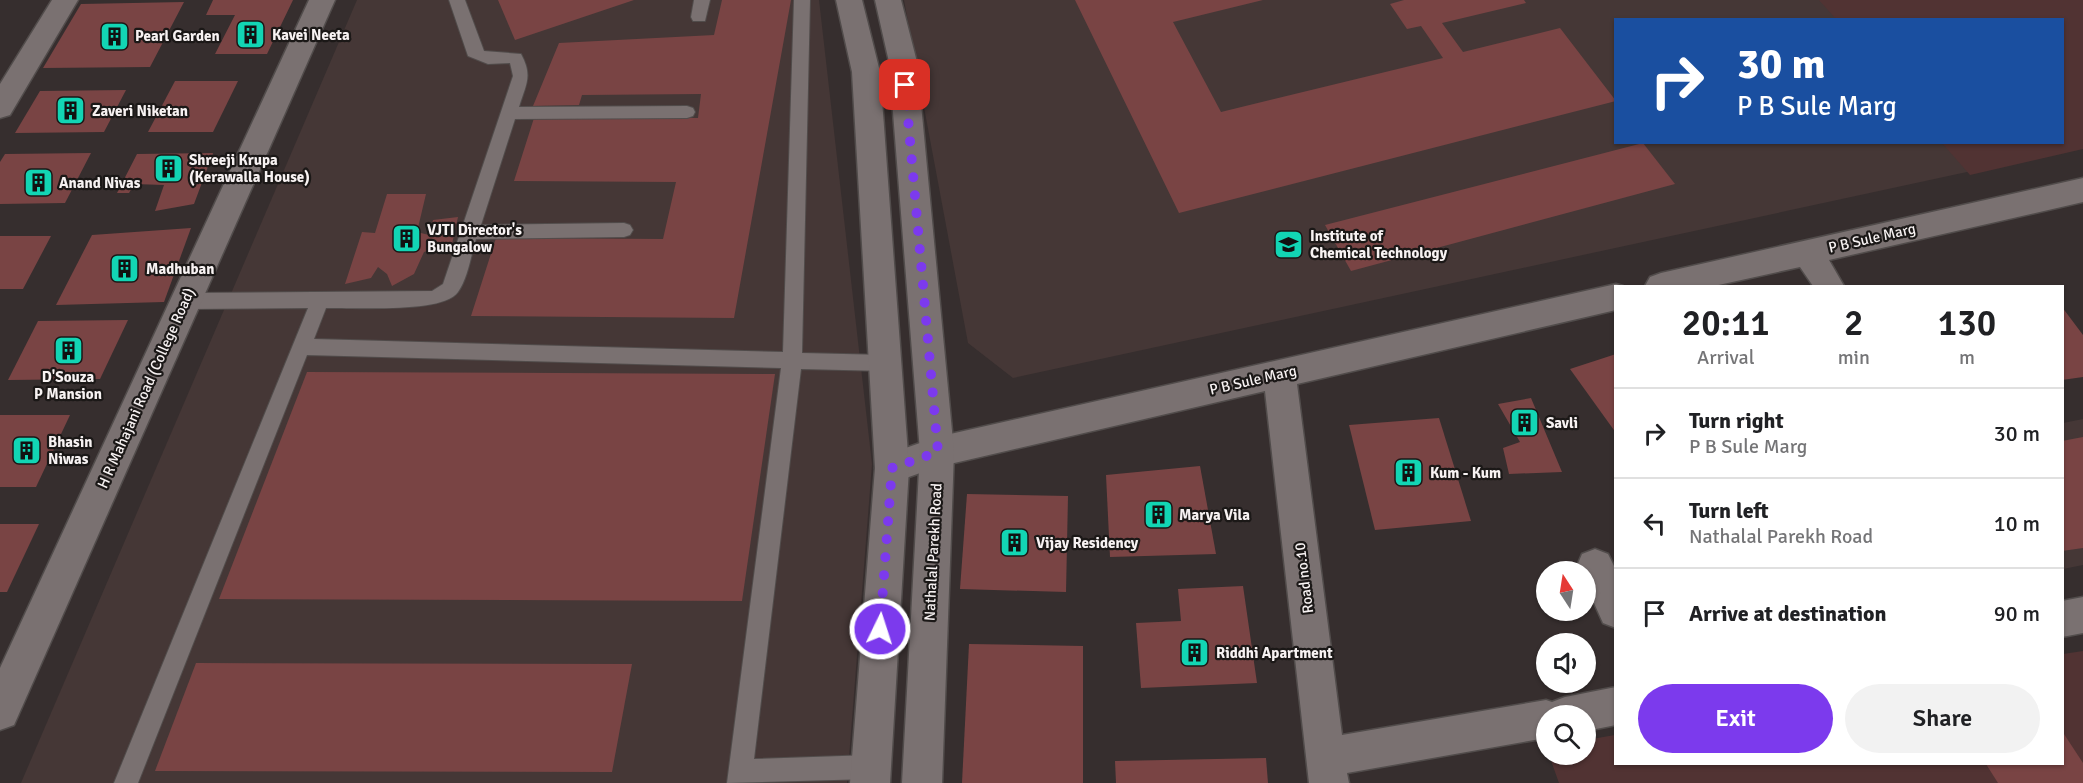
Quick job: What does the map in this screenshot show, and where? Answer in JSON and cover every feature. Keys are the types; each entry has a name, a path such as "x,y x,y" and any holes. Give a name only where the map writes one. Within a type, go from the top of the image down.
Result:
{"street":[{"path":"0,108 42,52 65,0"},
{"name":"H R Mahajani Road (College Road)","path":"0,711 322,0"},
{"path":"849,0 866,72 892,468 870,775"},
{"name":"Nathalal Parekh Road","path":"888,0 903,62 938,452 922,783"},
{"name":"P B Sule Marg","path":"1665,285 2083,190"},
{"path":"1808,253 1828,285"},
{"name":"P B Sule Marg","path":"892,468 938,452 1614,297"},
{"name":"Road no.10","path":"1279,374 1328,770"},
{"path":"1596,568 1614,607"},
{"path":"2064,619 2083,615"},
{"path":"1596,710 1614,706"},
{"path":"1328,770 1536,721"}],"lane":[{"path":"186,301 432,299 444,295 451,288 511,113 521,76 515,58 486,59 474,52 457,0"},
{"path":"699,17 702,0"},
{"path":"802,0 792,361 740,777 870,775"},
{"path":"511,113 687,112"},
{"path":"470,232 624,230"},
{"path":"126,783 320,300"},
{"path":"301,347 885,363"}],"shaded area":[{"path":"357,0 819,0 872,464 847,783 21,783"},
{"name":"Institute of Chemical Technology","path":"904,0 2083,0 2083,147 1013,378 968,343"},
{"path":"1819,0 2083,0 2083,149 1970,175 1943,144 2064,144 2064,18 1835,18"},
{"path":"2083,419 2083,565 2064,569 2064,423"},
{"path":"2083,651 2083,783 1559,783 1553,765 1596,765 1596,738 1614,735 1614,765 2064,765 2064,654"}],"building":[{"name":"Kavei Neeta","path":"213,0 293,0 267,54 215,54 235,15 206,15"},
{"path":"498,0 634,0 515,40"},
{"path":"722,0 791,0 734,318 471,316 496,238 663,239 676,182 514,181 534,118 698,118 701,94 582,95 579,105 533,106 559,43 714,35"},
{"path":"1075,0 1263,0 1173,22 1221,112 1443,58 1421,26 1407,29 1390,4 1404,0 1524,0 1526,3 1442,23 1463,52 1560,28 1614,98 1614,102 1179,213"},
{"name":"Pearl Garden","path":"184,2 150,67 43,68 81,4"},
{"path":"175,81 238,81 213,132 148,132"},
{"name":"Zaveri Niketan","path":"126,90 104,132 15,133 40,91"},
{"path":"1639,144 1644,144 1675,184 1351,271 1325,225"},
{"name":"Anand Nivas","path":"91,153 65,203 0,204 0,162 5,154"},
{"name":"Shreeji Krupa (Kerawalla House)","path":"213,153 194,204 155,211 164,185 134,184 129,193 117,193 137,154"},
{"name":"VJTI Director's Bungalow","path":"387,194 426,194 417,232 429,235 433,220 458,217 452,244 424,252 414,274 392,286 387,274 378,267 371,278 345,284 362,232 375,233"},
{"name":"Madhuban","path":"191,228 164,302 56,305 92,235"},
{"path":"0,236 51,236 23,289 0,289"},
{"path":"2064,310 2083,335 2083,377 2064,380"},
{"name":"D'Souza P Mansion","path":"128,320 100,379 8,380 38,321"},
{"path":"1614,355 1614,430 1570,369"},
{"path":"307,372 775,374 742,601 219,599"},
{"name":"Savli","path":"1531,398 1562,472 1509,474 1503,448 1520,442 1498,404"},
{"name":"Bhasin Niwas","path":"0,415 70,415 36,487 0,487"},
{"name":"Kum - Kum","path":"1439,418 1471,521 1375,530 1349,425"},
{"path":"2083,437 2083,548 2064,551 2064,441"},
{"name":"Marya Vila","path":"1200,466 1216,554 1110,557 1106,475"},
{"name":"Vijay Residency","path":"967,494 1068,496 1066,592 960,589"},
{"path":"0,524 39,524 7,592 0,592"},
{"name":"Riddhi Apartment","path":"1243,586 1257,683 1141,688 1136,623 1181,621 1178,589"},
{"path":"969,644 1083,646 1083,783 962,783"},
{"path":"196,663 632,664 612,772 155,771"},
{"path":"2064,734 2083,763 2083,783 1998,783 1987,765 2064,765"},
{"path":"1266,758 1268,783 1116,783 1115,761"}],"place":[{"name":"Kavei Neeta","path":"251,35"},
{"name":"Pearl Garden","path":"114,36"},
{"name":"Zaveri Niketan","path":"71,111"},
{"name":"Shreeji Krupa (Kerawalla House)","path":"168,169"},
{"name":"Anand Nivas","path":"38,183"},
{"name":"VJTI Director's Bungalow","path":"406,239"},
{"name":"Institute of Chemical Technology","path":"1289,245"},
{"name":"Madhuban","path":"125,269"},
{"name":"D'Souza P Mansion","path":"68,350"},
{"name":"Savli","path":"1525,423"},
{"name":"Bhasin Niwas","path":"27,451"},
{"name":"Kum - Kum","path":"1409,473"},
{"name":"Marya Vila","path":"1158,515"},
{"name":"Vijay Residency","path":"1015,543"},
{"name":"Riddhi Apartment","path":"1195,653"}],"route":[{"path":"880,629 892,468 938,452 905,85"}]}
